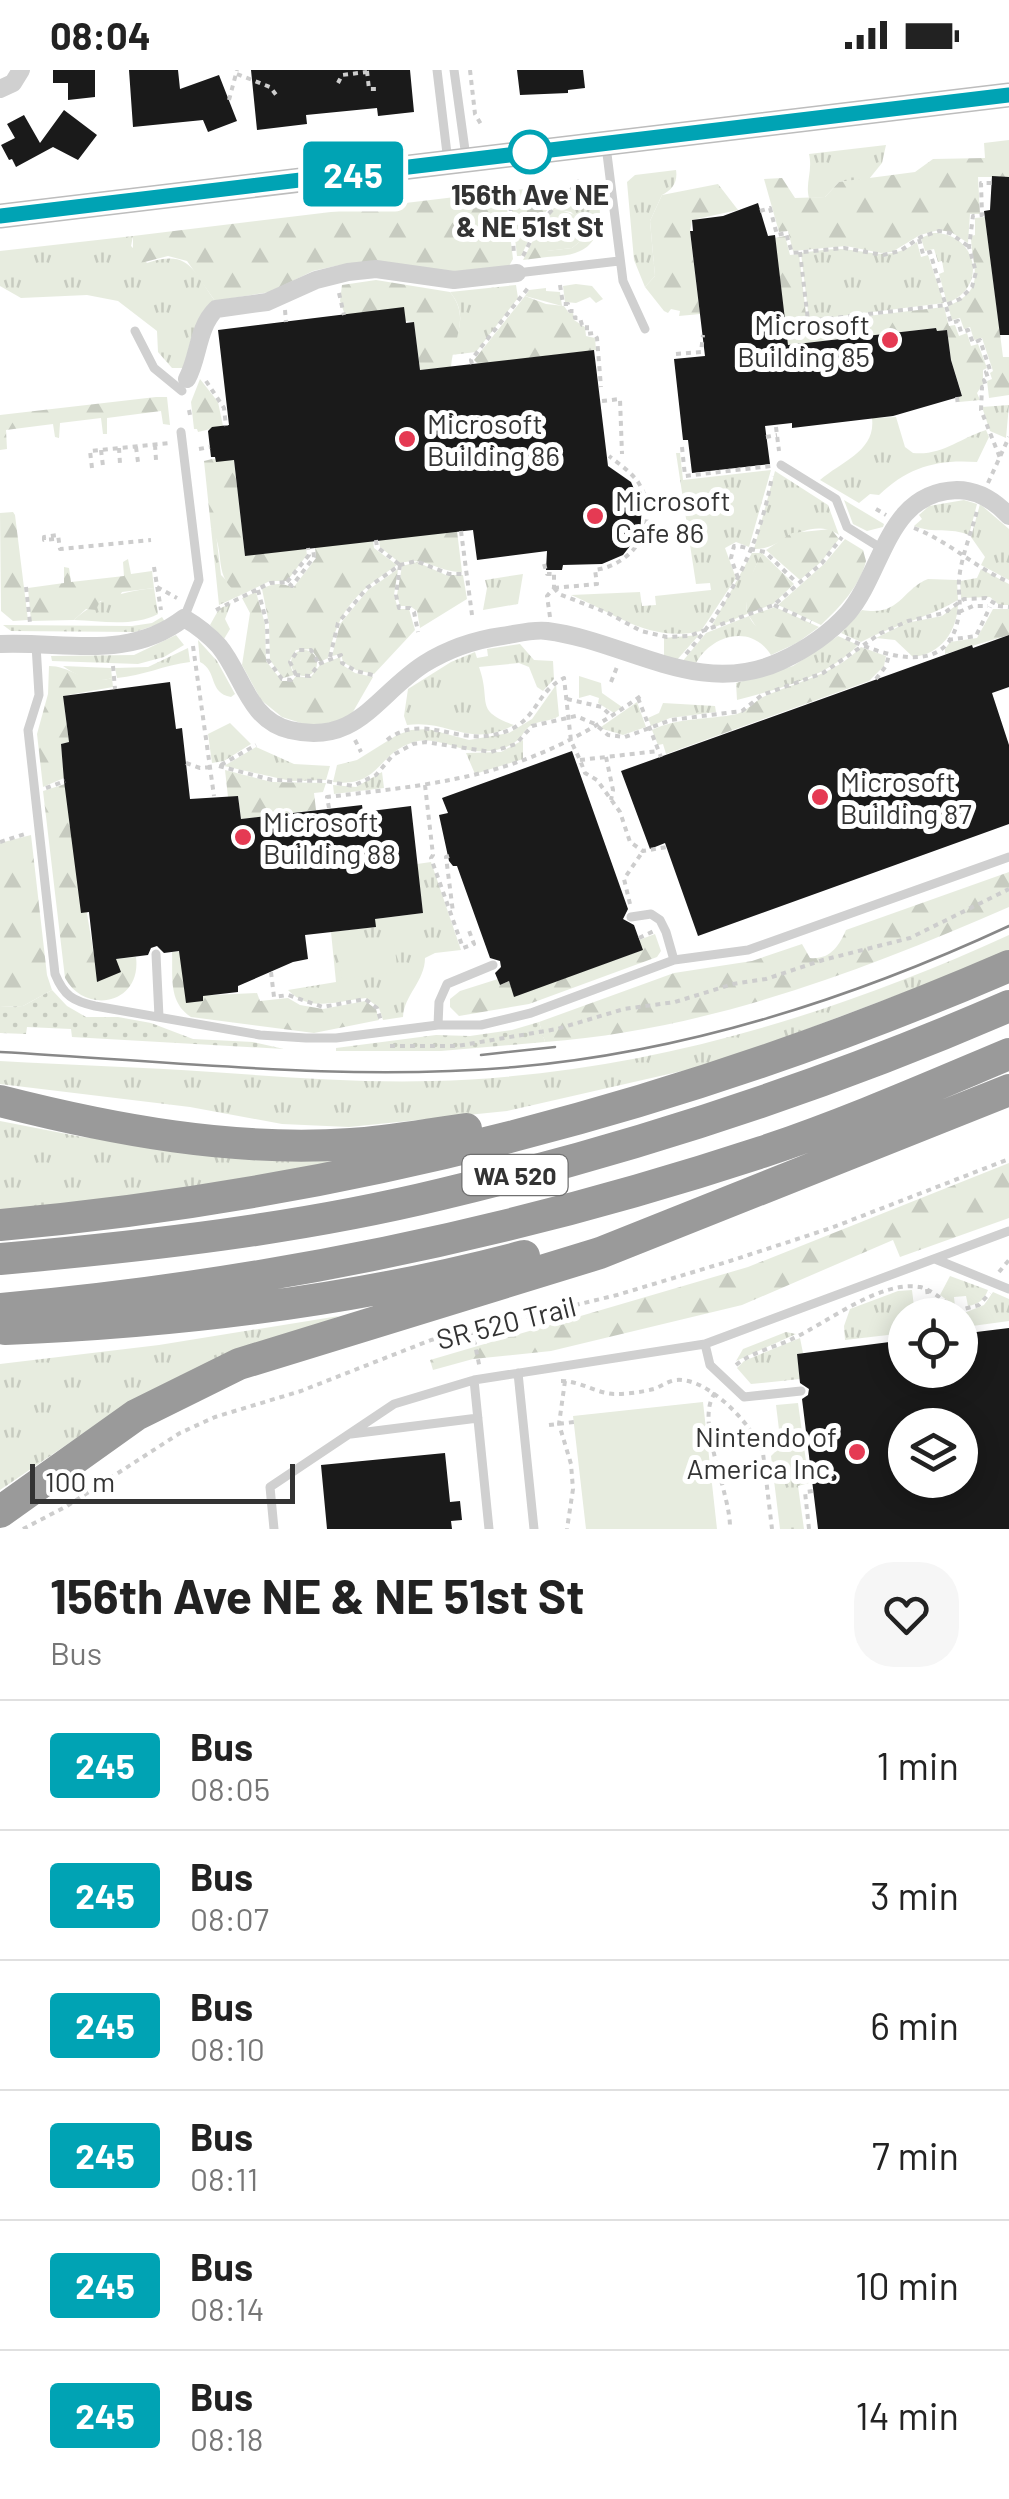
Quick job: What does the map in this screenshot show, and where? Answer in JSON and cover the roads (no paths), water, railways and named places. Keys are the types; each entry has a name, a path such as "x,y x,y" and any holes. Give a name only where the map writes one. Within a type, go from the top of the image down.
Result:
{"highway":[{"path":"0,1225 248,1192 424,1158 638,1104 840,1035 1009,966"},
{"name":"WA 520","path":"0,1259 259,1230 440,1195 587,1156 760,1102 1009,1006"},
{"name":"WA 520","path":"0,1309 236,1280 441,1241 591,1205 766,1151 1009,1054"},
{"path":"0,1512 136,1415 239,1364 600,1253 1009,1090"},
{"path":"0,1101 128,1130 290,1146 353,1144 638,1104"},
{"path":"0,1329 216,1314 356,1294 457,1274 769,1185"}],"main road":[{"path":"1,217 1009,95"}],"street":[{"path":"0,88 13,83 21,70"},
{"path":"189,382 202,329 216,309 267,302 316,280 348,272 376,270 521,284"},
{"path":"0,644 119,647 162,634 184,618 219,646 253,705 264,716 288,730 328,733 352,725 422,665 450,649 499,636 542,630 578,637 672,669 705,674 746,671 778,662 816,641 847,614 865,589 900,518 918,502 936,493 976,492 1009,516"}],"lane":[{"path":"437,70 457,161"},
{"path":"454,70 457,161"},
{"path":"606,143 623,281 646,329"},
{"path":"521,284 619,262"},
{"path":"134,331 154,368 189,382"},
{"path":"181,432 199,580 184,618"},
{"path":"781,465 836,498 847,527 884,550"},
{"path":"36,642 39,695 28,730 55,974 62,991 74,1001 260,1035 306,1038 438,1025 482,1025 511,1019 674,960 748,950 1009,857"},
{"path":"631,917 652,914 660,920 674,960"},
{"path":"156,954 159,1016"},
{"path":"438,1025 439,1002 447,984 492,965"},
{"path":"274,1529 270,1486 394,1404 518,1372 705,1344 1009,1231"},
{"path":"934,1259 1009,1289"},
{"path":"705,1344 710,1364 744,1397 801,1391"},
{"path":"518,1372 534,1529"},
{"path":"478,1380 489,1529"},
{"path":"345,1435 478,1418"}],"tram line":[{"path":"0,1052 387,1072 579,1060 643,1049 768,1018 890,976 1009,926"},
{"path":"481,1055 555,1047"}],"place":[{"name":"156th Ave NE & NE 51st St","path":"530,152"},
{"name":"Microsoft Building 85","path":"890,340"},
{"name":"Microsoft Building 86","path":"407,439"},
{"name":"Microsoft Cafe 86","path":"595,516"},
{"name":"Microsoft Building 87","path":"820,797"},
{"name":"Microsoft Building 88","path":"243,837"},
{"name":"Nintendo of America Inc.","path":"857,1452"}]}
